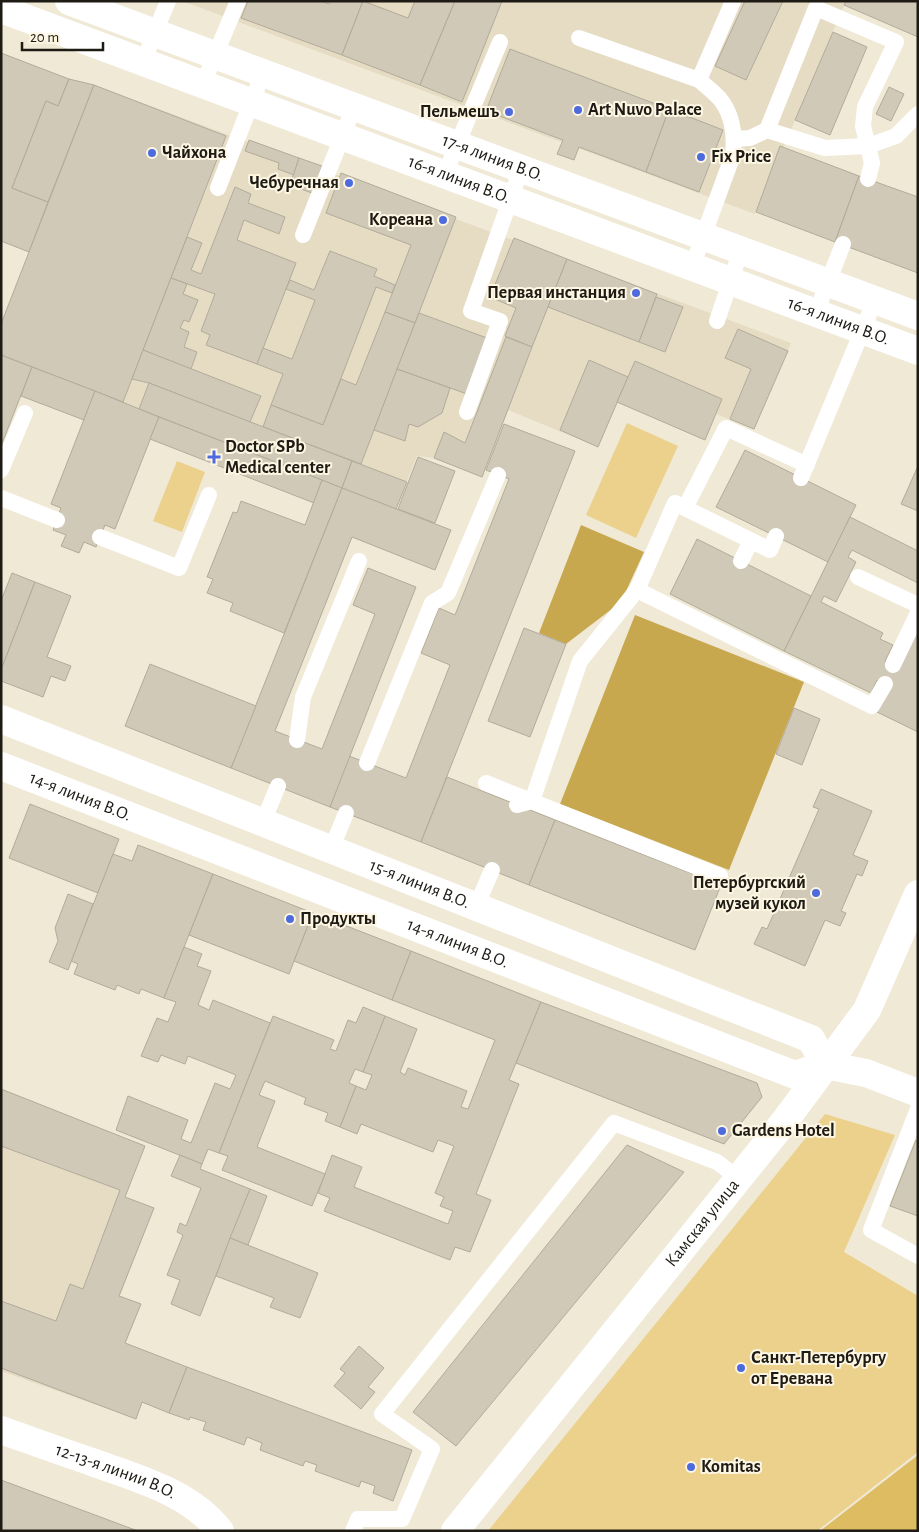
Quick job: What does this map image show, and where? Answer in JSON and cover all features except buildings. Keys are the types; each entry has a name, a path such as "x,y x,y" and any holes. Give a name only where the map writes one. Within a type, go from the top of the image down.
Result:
{"street":[{"name":"17-я линия В.О.","path":"70,1 918,316"},
{"name":"16-я линия В.О.","path":"1,9 918,351"},
{"name":"15-я линия В.О.","path":"1,719 811,1039 825,1065"},
{"name":"14-я линия В.О.","path":"1,766 795,1075 825,1065"},
{"path":"316,889 331,850"},
{"name":"Камская улица","path":"455,1531 784,1122 867,1010 918,894"},
{"path":"825,1065 866,1074 918,1093"},
{"name":"12-13-я линии В.О.","path":"1,1430 153,1484 189,1503 214,1523 220,1531"}],"lane":[{"path":"143,62 168,1"},
{"path":"203,84 238,1"},
{"path":"699,80 733,1"},
{"path":"767,130 816,8 896,42 865,107 863,126 872,164 868,179"},
{"path":"579,38 699,80 720,100 732,121 735,139 733,155 692,267"},
{"path":"445,174 500,42"},
{"path":"218,188 263,73"},
{"path":"303,235 354,107"},
{"path":"735,139 750,138 767,130 825,148 868,146 896,136 918,114"},
{"path":"467,412 500,321 471,311 521,169"},
{"path":"816,313 842,244"},
{"path":"716,321 741,250"},
{"path":"685,508 726,428 804,472 875,300"},
{"path":"1,470 25,413"},
{"path":"367,763 432,603 448,593 498,475"},
{"path":"100,537 179,568 209,495"},
{"path":"1,498 56,520"},
{"path":"524,803 580,661 637,590 675,503 770,550 776,536"},
{"path":"741,561 751,541"},
{"path":"297,740 303,697 359,561"},
{"path":"858,577 918,605"},
{"path":"637,590 711,620 872,706 885,684"},
{"path":"893,665 918,613"},
{"path":"486,783 524,803 720,876"},
{"path":"263,822 278,786"},
{"path":"331,850 346,813"},
{"path":"476,908 492,870"},
{"path":"918,1109 871,1230 918,1256"},
{"path":"352,1531 358,1519 402,1519 432,1449 382,1414 614,1123 717,1162 738,1178"}],"shaded area":[{"path":"182,1 846,1 755,214"},
{"path":"94,85 791,343 754,429 716,414 705,440 617,402 598,447 508,410 482,477 434,458 417,456 396,509 1,355 1,324"},
{"path":"627,423 678,446 636,538 586,515"},
{"path":"177,461 205,472 182,532 153,521"},
{"path":"581,525 644,552 621,602 566,644 539,633"},
{"path":"635,615 804,682 729,870 560,804"},
{"path":"1,1089 145,1146 125,1197 154,1208 120,1296 141,1304 126,1343 187,1367 169,1413 142,1402 136,1419 1,1371"},
{"path":"825,1114 895,1135 844,1252 918,1296 918,1452 817,1531 488,1531"},
{"path":"918,1455 918,1531 820,1531"}],"place":[{"name":"Art Nuvo Palace","path":"578,110"},
{"name":"Пельмешъ","path":"509,112"},
{"name":"Чайхона","path":"152,153"},
{"name":"Fix Price","path":"701,157"},
{"name":"Чебуречная","path":"349,183"},
{"name":"Кореана","path":"443,220"},
{"name":"Первая инстанция","path":"636,293"},
{"name":"Doctor SPb Medical center","path":"214,457"},
{"name":"Петербургский музей кукол","path":"816,893"},
{"name":"Продукты","path":"290,919"},
{"name":"Gardens Hotel","path":"722,1131"},
{"name":"Санкт-Петербургу от Еревана","path":"741,1368"},
{"name":"Komitas","path":"691,1467"}]}
